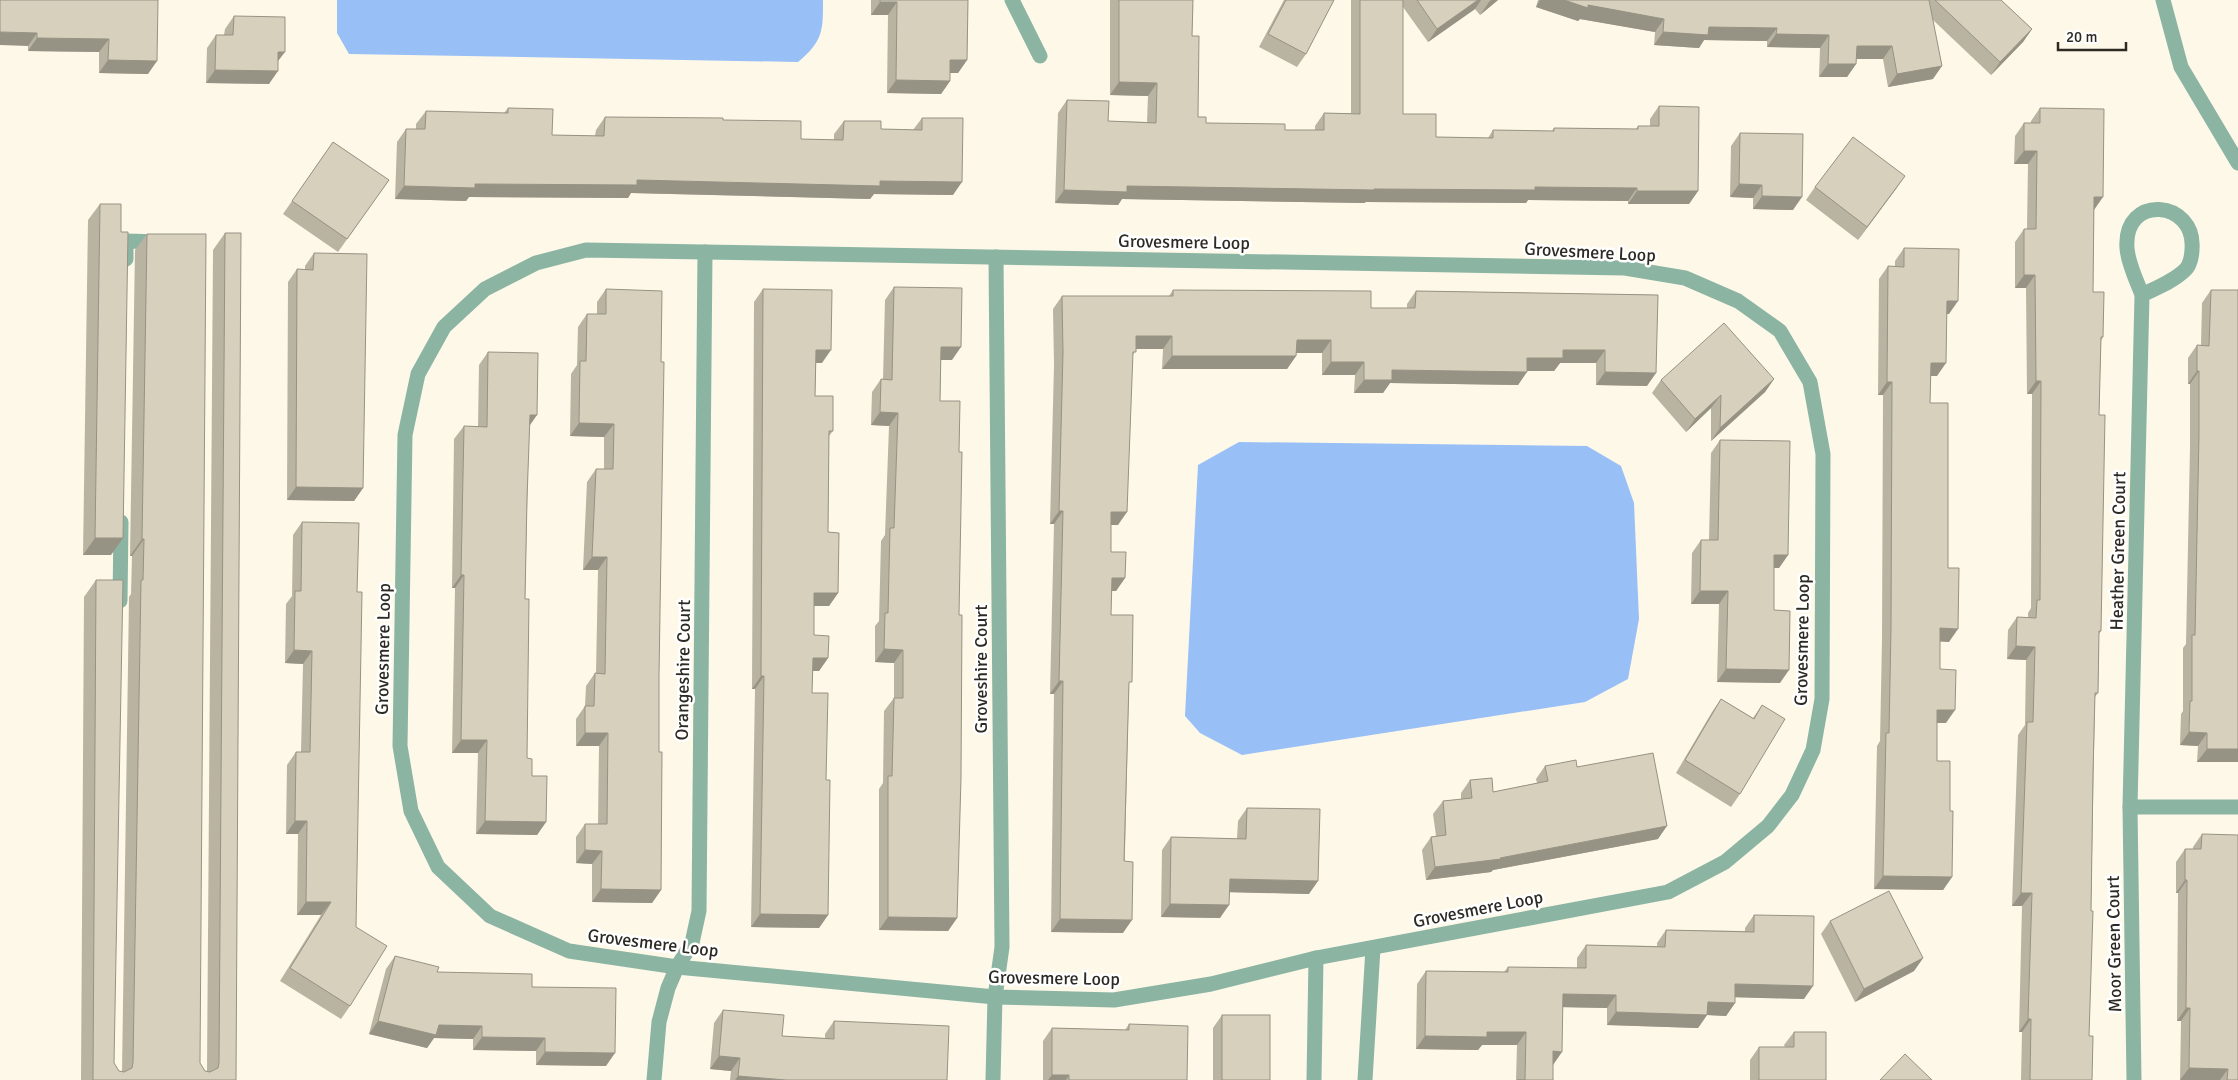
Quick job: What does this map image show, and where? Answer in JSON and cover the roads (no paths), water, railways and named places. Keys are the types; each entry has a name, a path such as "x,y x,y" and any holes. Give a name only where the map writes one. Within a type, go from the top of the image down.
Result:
{"street":[{"path":"1012,0 1040,56"},
{"path":"2163,0 2181,67 2238,163"},
{"name":"Heather Green Court","path":"2130,807 2142,296 2127,249 2129,227 2141,213 2151,208 2169,211 2182,218 2193,236 2192,256 2186,269 2142,296"},
{"path":"126,271 126,241 175,242"},
{"name":"Grovesmere Loop","path":"586,250 996,257 1634,270 1685,278 1738,301 1780,331 1810,382 1823,454 1822,699 1813,750 1792,795 1768,826 1725,862 1668,892 1316,958 1211,984 1114,1000 995,997 677,967 569,951 490,916 438,867 411,811 400,746 405,435 418,374 444,327 484,290 536,264 586,250"},
{"name":"Orangeshire Court","path":"654,1080 659,1022 668,988 677,967 692,943 699,911 705,252"},
{"name":"Groveshire Court","path":"993,1080 995,997 1002,947 996,257"},
{"path":"120,621 122,511"},
{"path":"2130,807 2238,807"},
{"name":"Moor Green Court","path":"2130,807 2134,1080"},
{"path":"1365,1080 1372,948"},
{"path":"1314,1080 1316,958"}],"water":[{"path":"337,0 823,0 823,11 820,35 812,48 798,62 349,54 337,33"},
{"path":"1239,442 1587,446 1621,466 1634,503 1639,619 1628,679 1585,702 1242,755 1200,733 1185,716 1198,465"}]}
